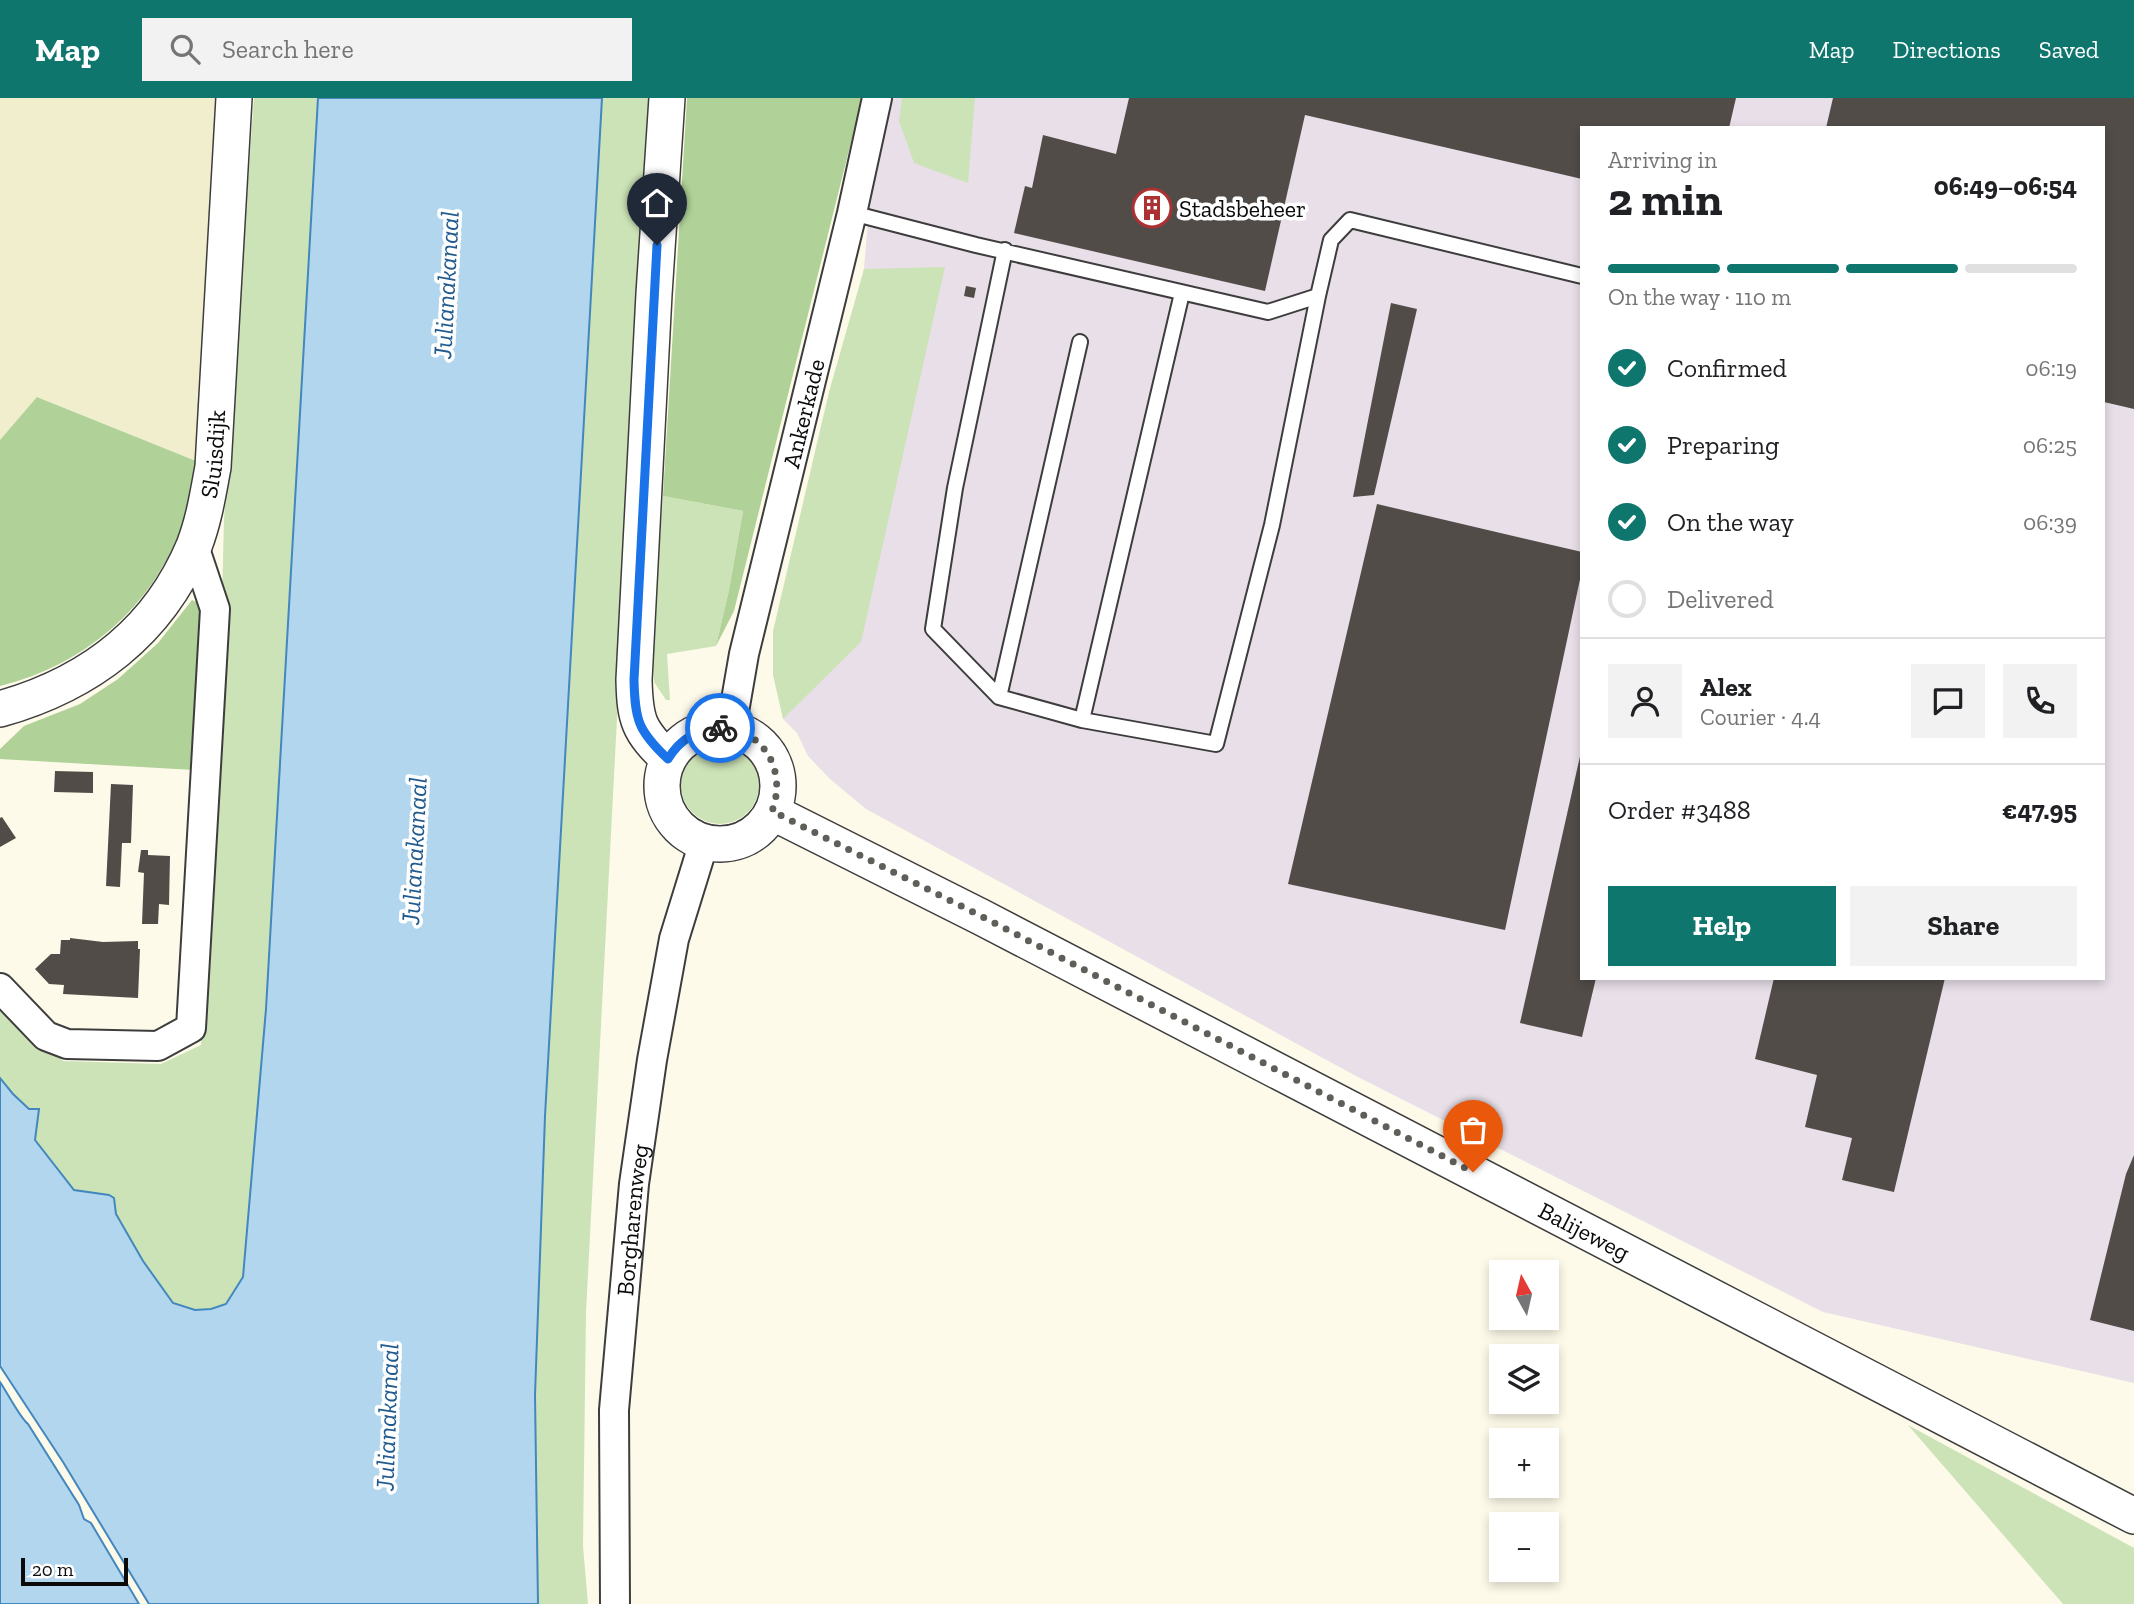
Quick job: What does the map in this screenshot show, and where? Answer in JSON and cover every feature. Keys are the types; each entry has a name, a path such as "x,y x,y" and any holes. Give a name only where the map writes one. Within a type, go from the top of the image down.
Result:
{"street":[{"name":"Sluisdijk","path":"0,709 23,703 67,684 106,661 142,628 168,597 194,546 205,513 213,467 234,98"},
{"path":"667,98 634,680 639,723 643,732 668,759"},
{"name":"Ankerkade","path":"731,729 744,654 852,213 877,98"},
{"path":"0,988 46,1036 67,1044 158,1046 191,1028 215,609 194,546"},
{"path":"704,729 731,729 752,737 771,758 778,789 772,811 760,828 745,838 725,843 704,842 685,833 674,822 665,805 662,783 668,759 677,746 704,729"},
{"name":"Balijeweg","path":"772,811 981,916 2134,1516"},
{"name":"Borgharenweg","path":"615,1604 614,1410 634,1184 652,1060 674,939 704,842"}],"lane":[{"path":"852,213 1268,312 1318,296"},
{"path":"1005,250 955,488 933,629 999,697 1082,720 1216,744 1272,525 1331,240 1350,220 1580,275"},
{"path":"1082,720 1182,293"},
{"path":"999,697 1080,342"}],"shaded area":[{"path":"0,98 217,98 196,461 38,397 0,440"},
{"path":"878,98 2134,98 2134,1383 1823,1312 1356,1076 866,809 830,779 808,756 797,733 783,719 864,269"}],"green space":[{"path":"254,98 318,98 266,1009 243,1277 226,1304 195,1310 173,1303 143,1261 116,1214 114,1198 74,1190 35,1140 39,1109 29,1109 0,1078 0,1000 63,1061 161,1064 201,1045 218,758 224,520"},
{"path":"602,98 652,98 586,1312 583,1546 588,1604 538,1604 535,1395 545,1116"},
{"path":"687,98 862,98 734,611 716,646 743,511 663,496"},
{"path":"902,98 975,98 968,183 914,163 899,121"},
{"path":"945,267 861,642 783,719 773,675 773,631 829,392 864,269"},
{"path":"37,397 196,461 188,508 174,546 158,575 138,601 116,625 91,645 32,676 0,686 0,440"},
{"path":"663,496 743,511 716,646 667,654 670,700 666,700 654,682 652,650"},
{"path":"192,600 203,605 194,770 0,759 0,749 24,726 80,704 118,679 158,643"},
{"path":"720,746 735,749 747,758 756,770 759,785 756,800 747,812 735,821 720,824 705,821 693,812 684,800 681,785 684,770 693,758 705,749"},
{"path":"1908,1425 2134,1548 2134,1604 2063,1604"}],"water":[{"name":"Julianakanaal","path":"318,98 602,98 545,1116 535,1395 538,1604 149,1604 63,1462 0,1366 0,1078 29,1109 39,1109 35,1140 74,1190 114,1198 116,1214 143,1261 173,1303 195,1310 226,1304 243,1277 266,1009"},
{"path":"0,1382 79,1505 84,1519 91,1523 139,1604 0,1604"}],"building":[{"name":"Stadsbeheer","path":"1129,98 1736,98 1729,126 1580,126 1580,179 1305,115 1265,291 1014,233 1025,186 1032,188 1043,135 1116,154"},
{"path":"1833,98 2134,98 2134,409 2105,402 2105,126 1826,126"},
{"path":"966,286 976,288 974,298 964,296"},
{"path":"1391,303 1417,309 1374,495 1353,497"},
{"path":"1377,504 1580,552 1580,579 1505,930 1288,884"},
{"path":"1580,756 1580,980 1596,980 1582,1037 1520,1023"},
{"path":"55,771 93,772 93,793 54,792"},
{"path":"111,784 133,785 131,843 122,843 120,887 106,886"},
{"path":"2,817 16,838 0,847 0,818"},
{"path":"141,850 148,850 148,855 170,856 169,905 159,904 158,924 142,924 144,873 138,872"},
{"path":"70,938 103,942 138,941 138,998 63,994 64,985 49,984 35,969 51,954 60,954 61,940"},
{"path":"1774,980 1945,980 1894,1192 1842,1180 1852,1138 1805,1127 1817,1075 1755,1059"},
{"path":"2134,1155 2134,1331 2090,1320 2126,1174"}],"way so far":[{"path":"720,728 752,737 771,758 778,789 772,811 981,916 1473,1172"}],"place":[{"name":"Stadsbeheer","path":"1152,208"}],"route":[{"path":"657,245 634,680 636,711 643,732 668,759 683,740 704,729 720,728"}]}
